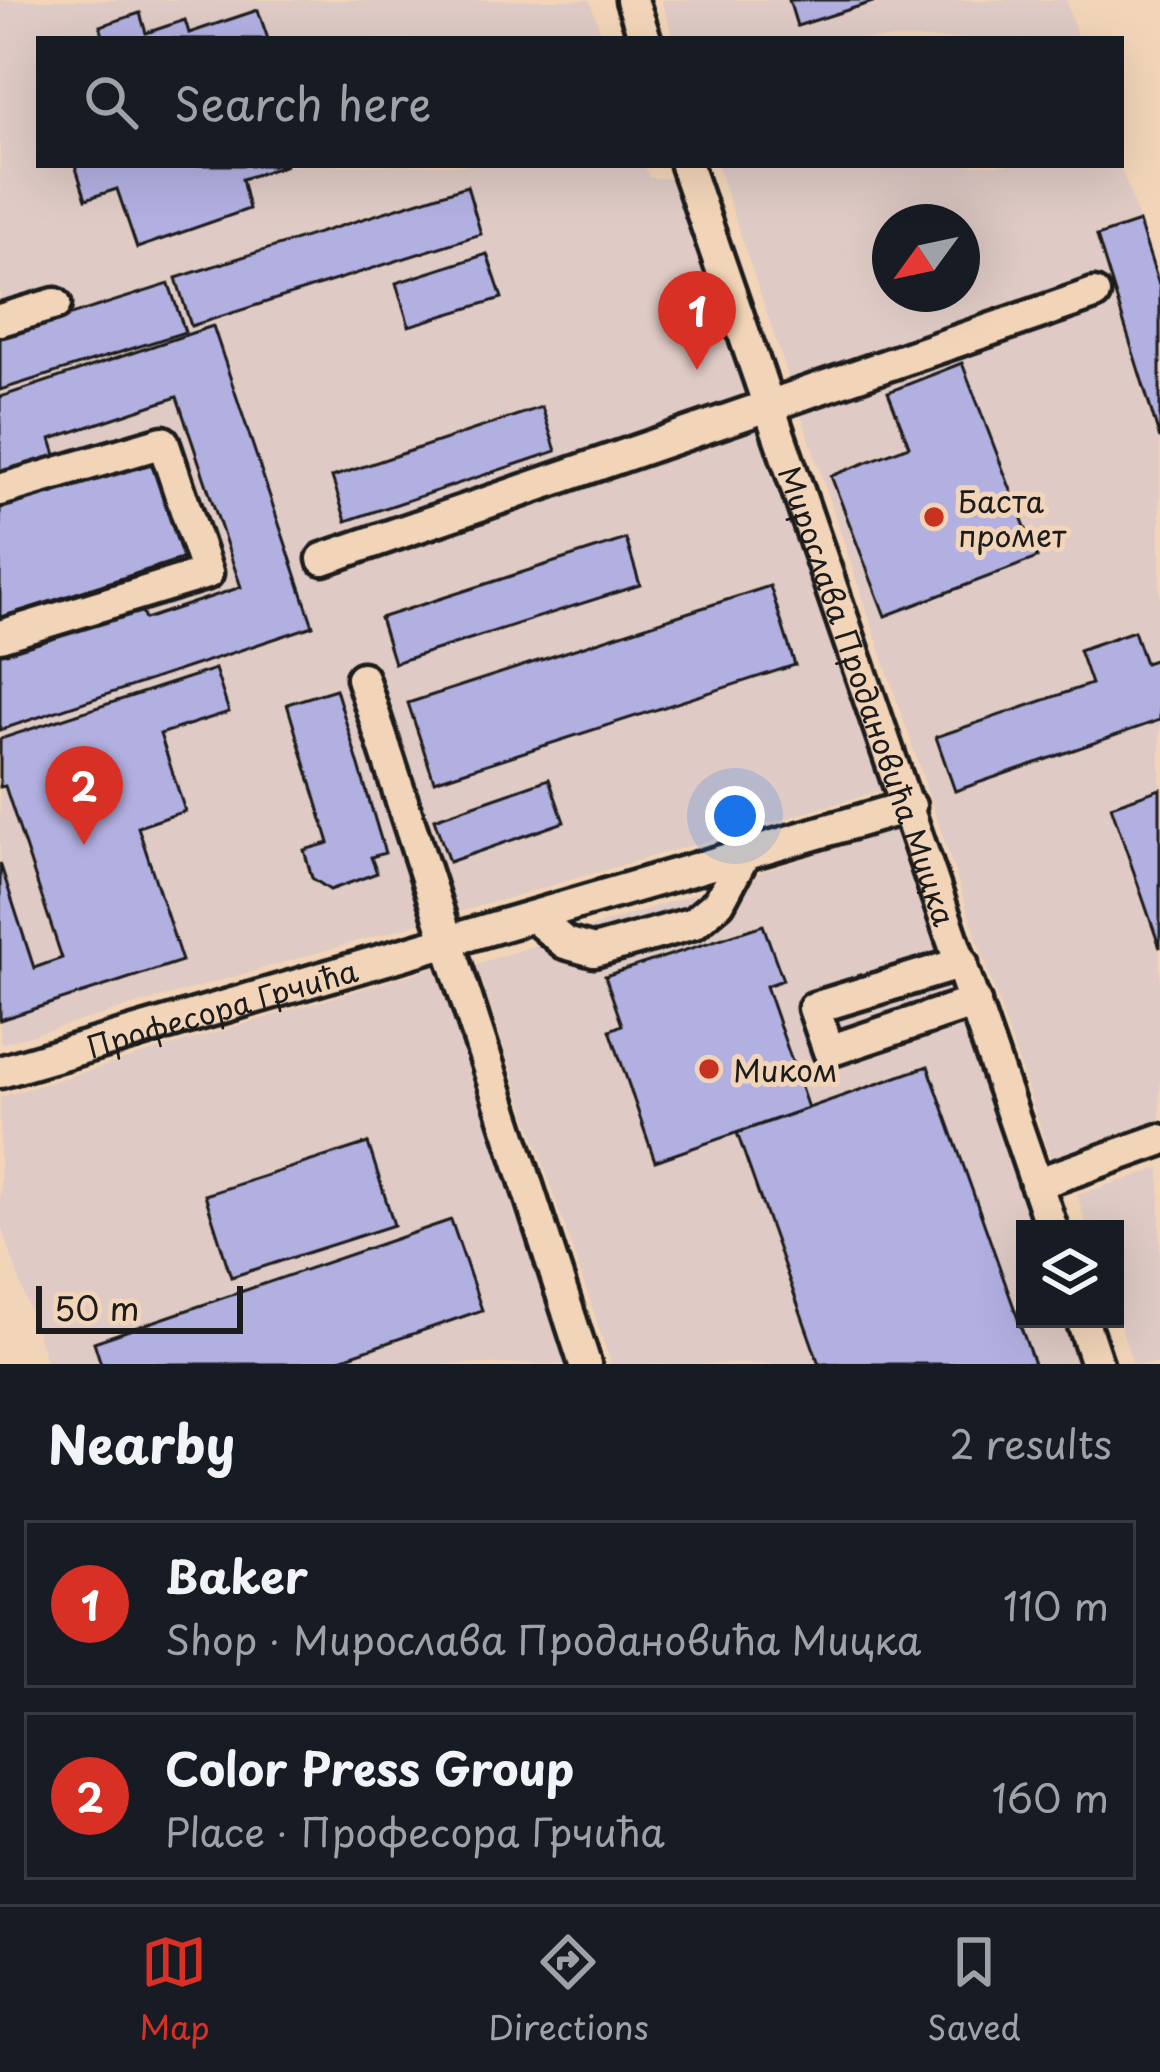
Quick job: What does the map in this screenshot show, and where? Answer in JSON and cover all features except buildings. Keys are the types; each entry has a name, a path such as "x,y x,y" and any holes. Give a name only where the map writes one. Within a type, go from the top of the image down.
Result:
{"street":[{"path":"632,0 644,36"},
{"name":"Мирослава Продановића Мицка","path":"687,168 1049,1220"},
{"path":"323,559 769,410 1094,294"},
{"path":"0,320 55,304"},
{"path":"0,490 163,442 207,573 0,636"},
{"path":"362,678 585,1364"},
{"name":"Професора Грчића","path":"0,1072 910,806"},
{"path":"534,917 565,943 594,951 694,923 719,902 744,855"},
{"path":"962,963 814,1008 829,1052 975,1002"},
{"path":"1036,1184 1160,1140"},
{"path":"1085,1328 1097,1364"}],"shaded area":[{"path":"0,0 590,0 602,36 36,36 36,168 645,168 649,178 673,178 884,790 0,1044"},
{"path":"661,0 1066,0 1077,36 673,36"},
{"path":"718,168 1121,168 1160,282 1160,1122 1051,1159"},
{"path":"901,827 1032,1220 1016,1220 1016,1328 1068,1328 1080,1364 611,1364 476,964"},
{"path":"435,967 567,1364 47,1364 0,1221 0,1097"},
{"path":"1160,1168 1160,1364 1133,1364 1121,1328 1124,1220 1085,1220 1077,1195"}],"place":[{"name":"Baker","path":"697,370"},
{"name":"Баста промет","path":"934,517"},
{"name":"Color Press Group","path":"84,845"},
{"name":"Миком","path":"709,1069"}]}
